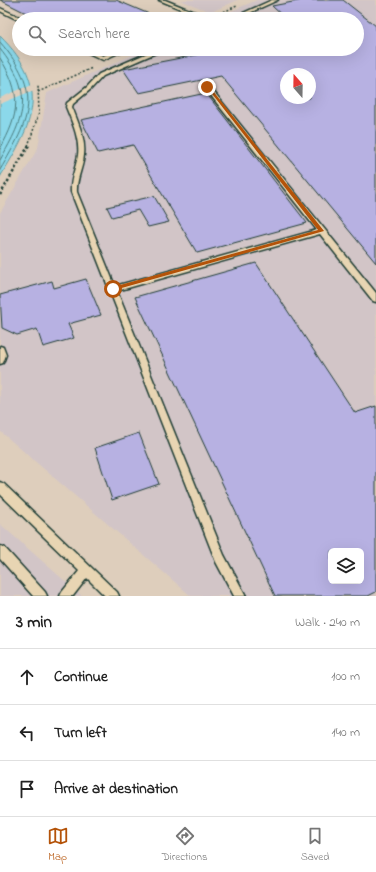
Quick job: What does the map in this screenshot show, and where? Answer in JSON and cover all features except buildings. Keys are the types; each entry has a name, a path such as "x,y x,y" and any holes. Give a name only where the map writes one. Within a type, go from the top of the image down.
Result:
{"lane":[{"path":"161,0 192,12"},
{"path":"248,12 276,0"},
{"path":"0,9 12,15"},
{"path":"146,56 101,75 90,88 70,103 69,107 80,146 81,155 73,184 74,192 220,558 240,596"},
{"path":"207,87 376,299"},
{"path":"113,289 321,231"},
{"path":"0,349 2,355 0,361"},
{"path":"0,487 112,596"},
{"path":"0,551 41,596"},
{"path":"66,596 86,571"}],"path":[{"path":"222,12 243,3"},
{"path":"38,92 94,67"},
{"path":"0,195 20,162 34,130 39,114 38,85"}],"shaded area":[{"path":"180,0 238,0 211,12"},
{"path":"257,0 376,0 376,596 191,596 0,431 0,213 38,148 47,93 130,56 364,56 364,12 229,12"},
{"path":"0,524 82,596 0,596"}],"water":[{"path":"0,36 12,50 12,56 17,56 27,72 32,89 32,106 28,123 21,140 0,177"}],"pier":[{"path":"32,84 34,90 0,104 0,98"}],"route":[{"path":"113,289 321,231 207,87"}]}
